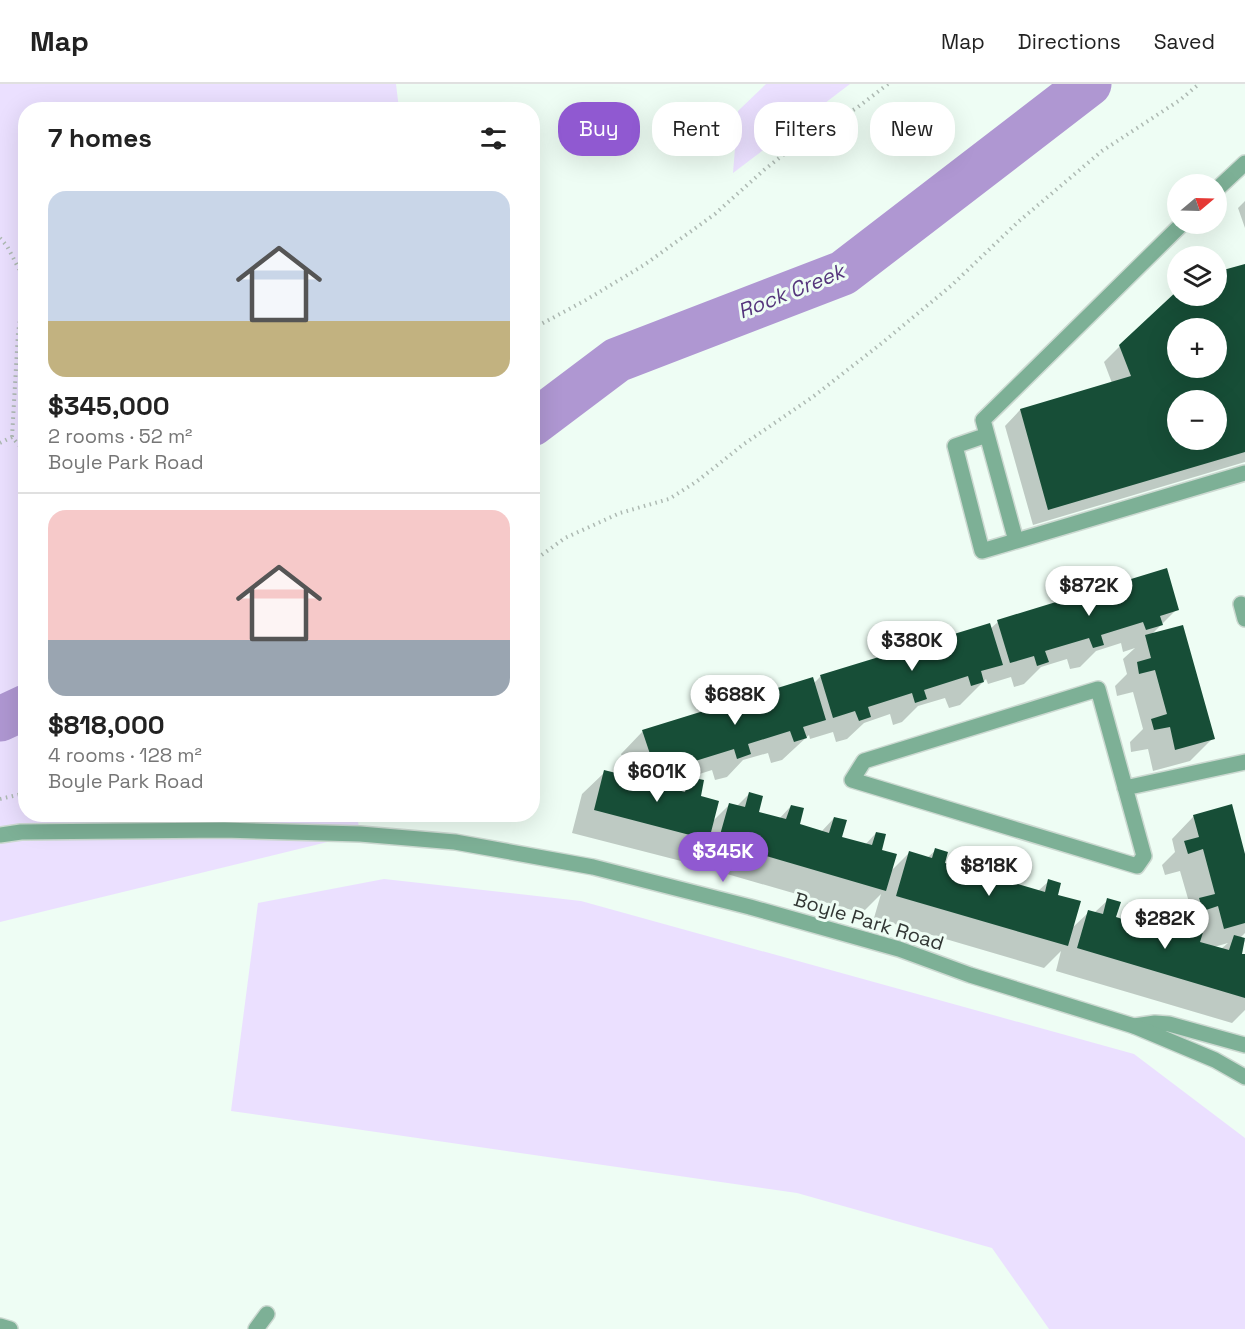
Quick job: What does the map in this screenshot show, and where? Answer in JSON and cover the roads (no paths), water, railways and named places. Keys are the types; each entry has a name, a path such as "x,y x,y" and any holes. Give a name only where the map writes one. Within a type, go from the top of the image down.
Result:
{"street":[{"path":"1227,180 1245,163"},
{"path":"1016,542 983,420 1172,234"},
{"path":"987,435 955,446 982,551 1245,473"},
{"path":"1098,689 1125,788 1144,856 1137,866 852,780 864,761 1098,689"},
{"path":"1125,788 1245,762"},
{"name":"Boyle Park Road","path":"0,835 21,832 235,831 360,834 455,842 593,867 750,907 899,949 970,975 1134,1026 1207,1056 1245,1077"},
{"path":"1134,1026 1169,1024 1245,1045"},
{"path":"256,1329 267,1314"},
{"path":"0,1326 10,1329"}],"waterway":[{"name":"Rock Creek","path":"540,418 617,360 843,273 1089,84"},
{"name":"Rock Creek","path":"0,719 18,711"}]}
